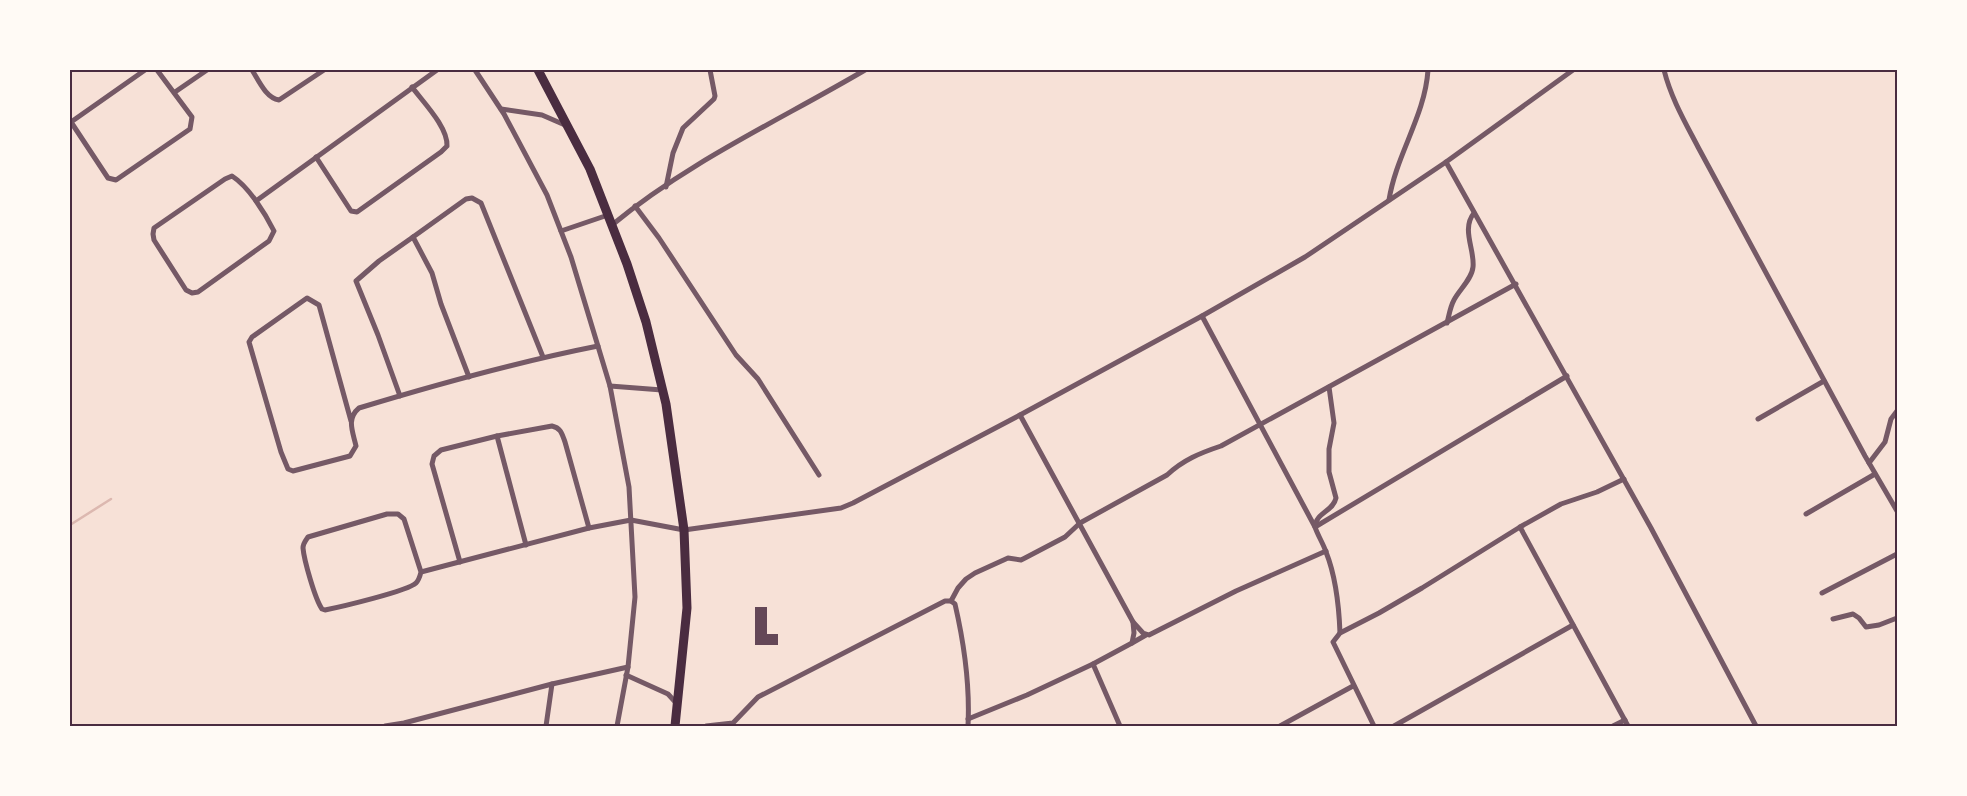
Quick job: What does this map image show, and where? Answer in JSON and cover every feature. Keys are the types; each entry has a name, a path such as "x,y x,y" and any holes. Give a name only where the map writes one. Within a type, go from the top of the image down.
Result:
{"highway":[{"path":"538,70 590,169 612,225 646,322 662,390 674,454 684,530 687,608 676,726"}],"street":[{"path":"144,70 71,122 108,178 116,180 190,129 192,117 158,70"},
{"path":"175,92 207,70"},
{"path":"252,70 268,94 273,99 280,100 324,70"},
{"path":"256,201 437,70"},
{"path":"475,70 501,109 547,195 571,257 610,386 630,487 635,597 628,667 617,726"},
{"path":"666,187 674,153 683,128 714,100 715,96 710,70"},
{"path":"612,225 635,206 717,154 865,70"},
{"path":"1389,200 1392,180 1427,89 1428,70"},
{"path":"421,572 589,528 631,520 684,530 841,508 853,503 1202,316 1305,257 1446,162 1573,70"},
{"path":"1664,70 1676,105 1824,381 1897,511"},
{"path":"316,158 351,211 357,212 441,152 447,146 448,138 441,125 412,87"},
{"path":"501,109 542,115 568,127"},
{"path":"1446,162 1568,376 1756,726"},
{"path":"232,176 238,180 256,201 274,231 270,241 198,292 192,293 186,290 154,240 152,234 154,228 232,176"},
{"path":"400,396 356,281 379,261 466,199 472,198 481,203 543,357"},
{"path":"635,206 664,246 736,355 758,379 819,475"},
{"path":"1447,323 1454,299 1474,266 1469,233 1470,221 1474,213"},
{"path":"561,231 608,215"},
{"path":"414,237 432,273 441,304 469,377"},
{"path":"951,601 966,578 1008,558 1021,560 1065,538 1080,524 1167,475 1191,457 1203,451 1221,446 1516,284"},
{"path":"351,422 318,305 307,298 252,336 249,342 288,469 293,471 350,456 356,446 351,422 353,413 359,408 543,357 598,346"},
{"path":"1202,316 1326,551 1339,608 1340,633"},
{"path":"1315,527 1568,376"},
{"path":"1758,419 1824,381"},
{"path":"610,386 662,390"},
{"path":"1315,527 1318,517 1331,509 1336,498 1329,472 1329,450 1334,423 1329,387"},
{"path":"1869,463 1885,442 1891,419 1897,411"},
{"path":"1020,415 1132,622 1134,633 1132,643"},
{"path":"460,562 432,464 434,456 441,450 497,436 552,426 561,430 589,528"},
{"path":"497,436 526,546"},
{"path":"1806,514 1875,474"},
{"path":"1374,726 1333,642 1340,633 1422,588 1520,527 1561,504 1597,492 1624,479"},
{"path":"1892,502 1897,498"},
{"path":"387,514 398,514 404,519 421,572 419,579 413,586 362,602 322,610 316,600 304,542 308,537 387,514"},
{"path":"1520,527 1628,726"},
{"path":"968,719 1027,695 1236,590 1326,551"},
{"path":"1822,594 1897,554"},
{"path":"706,726 735,724 758,697 945,601 951,601 955,604 959,622 965,664 968,726"},
{"path":"1833,619 1853,614 1866,627 1879,625 1897,618"},
{"path":"1132,622 1146,635"},
{"path":"1394,726 1573,625"},
{"path":"1092,664 1120,726"},
{"path":"385,726 404,723 552,684 628,667"},
{"path":"626,675 668,694 678,705"},
{"path":"546,726 552,684"},
{"path":"1280,726 1353,686"},
{"path":"1613,726 1625,720"}],"building":[{"path":"755,607 767,607 767,634 778,634 778,645 755,645"}],"waterway":[{"path":"70,525 111,499"}]}
